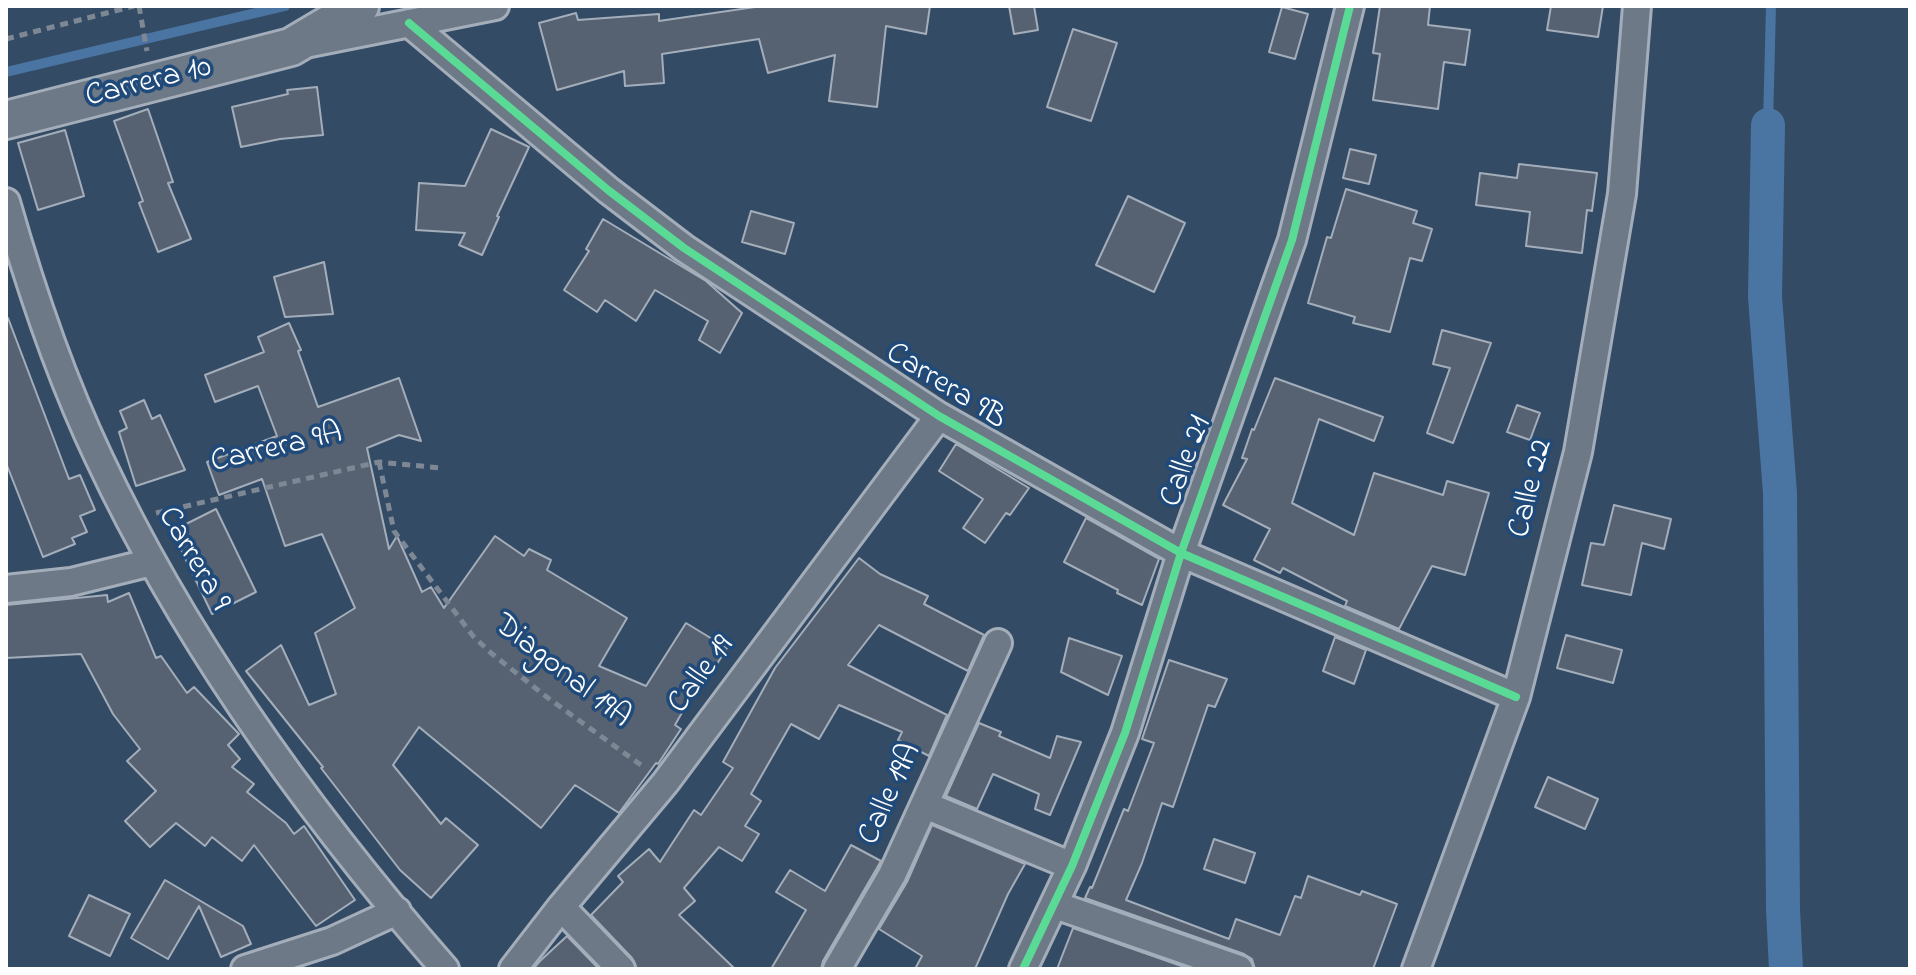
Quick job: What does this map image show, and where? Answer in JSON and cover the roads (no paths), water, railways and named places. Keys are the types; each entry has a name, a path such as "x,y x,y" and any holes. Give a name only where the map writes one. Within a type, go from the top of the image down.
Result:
{"street":[{"name":"Carrera 10","path":"291,47 360,6"},
{"name":"Carrera 10","path":"6,120 291,47 495,6"},
{"name":"Calle 21","path":"1023,969 1072,866 1125,733 1181,553 1292,240 1350,6"},
{"name":"Calle 22","path":"1416,969 1516,697 1578,452 1622,194 1637,6"},
{"name":"Carrera 9B","path":"409,23 608,190 684,248 939,416 1181,553 1516,697"},
{"name":"Carrera 9","path":"6,202 36,300 70,392 152,562 239,700 311,801 445,969"},
{"name":"Calle 19","path":"513,969 665,783 939,416"},
{"path":"6,589 58,584 152,562"},
{"name":"Calle 19A","path":"837,969 892,875 998,643"},
{"path":"925,805 1072,866"},
{"path":"1055,905 1239,969"},
{"path":"561,907 621,969"},
{"path":"245,969 332,941 397,911"}],"waterway":[{"path":"6,72 285,6"},
{"path":"1768,125 1771,6"},
{"path":"1768,125 1765,297 1780,493 1786,969"}]}
